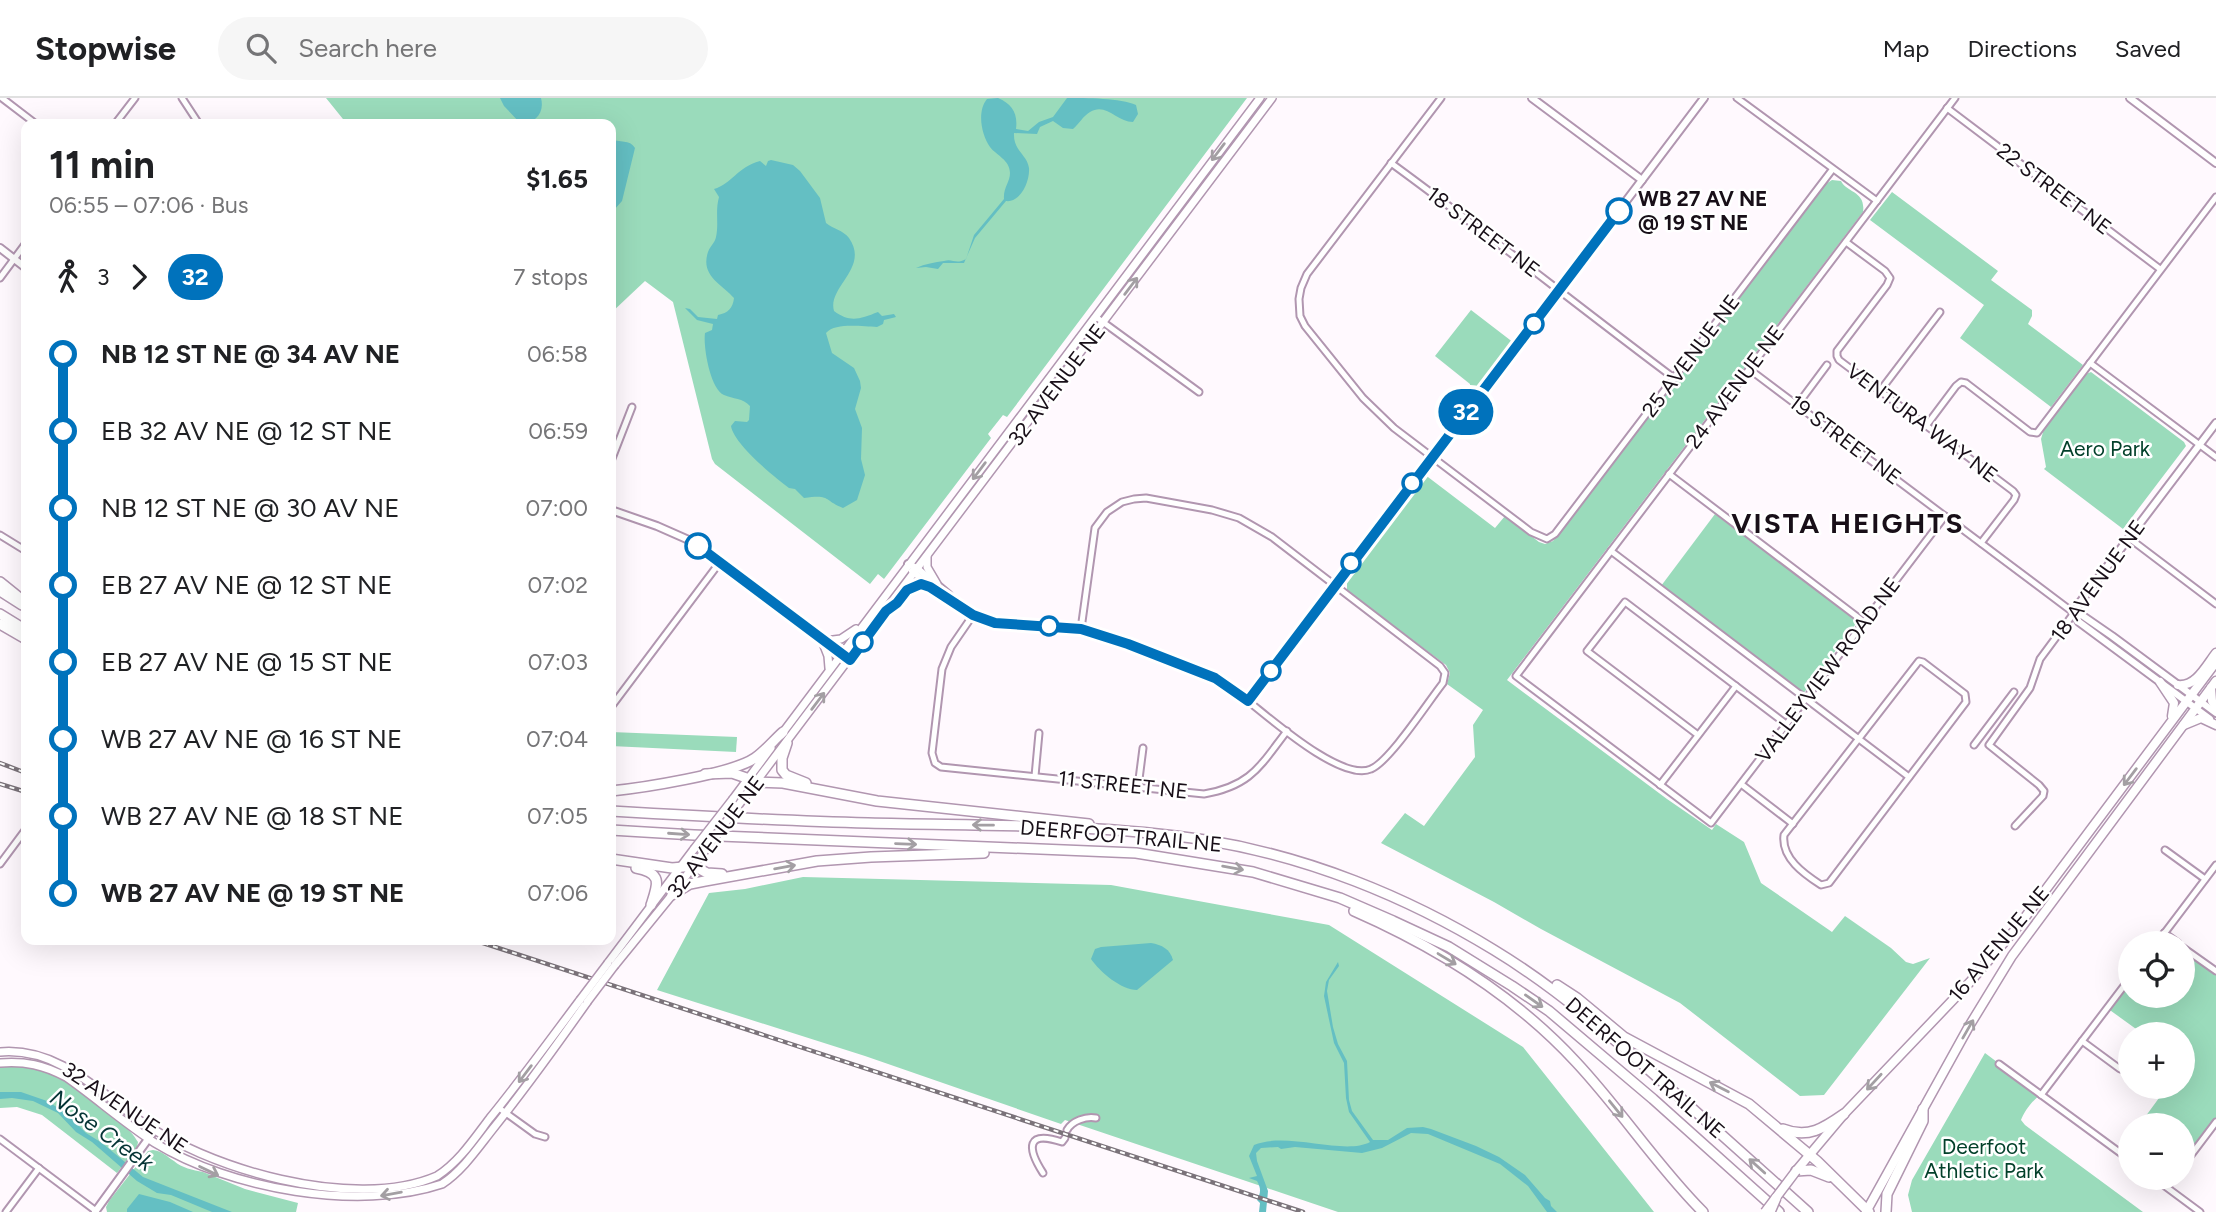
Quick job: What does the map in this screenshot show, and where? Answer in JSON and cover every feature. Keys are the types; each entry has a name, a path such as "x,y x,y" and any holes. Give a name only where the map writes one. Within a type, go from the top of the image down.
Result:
{"highway":[{"path":"0,582 21,601"},
{"path":"0,591 21,602"},
{"path":"0,614 21,627"},
{"path":"0,624 21,636"},
{"path":"2178,685 2193,682 2216,653"},
{"name":"16 AVENUE NE","path":"1765,1212 1844,1114 1970,982 2020,924 2216,662"},
{"path":"2160,682 2174,703 2170,721"},
{"path":"2213,684 2211,701 2216,708"},
{"name":"16 AVENUE NE","path":"1867,1211 1981,1006 2012,956 2213,684"},
{"path":"2182,726 2197,718 2216,724"},
{"path":"616,790 705,774 747,762 757,757 783,732"},
{"path":"787,743 781,765 786,775 855,796"},
{"path":"705,774 732,773 753,780 918,806 1076,822 1174,836"},
{"name":"DEERFOOT TRAIL NE","path":"616,811 867,823 1066,828 1174,836 1265,853 1318,869 1423,911 1461,930 1541,981 1614,1038 1808,1212"},
{"name":"DEERFOOT TRAIL NE","path":"616,830 1136,853 1252,872 1340,898 1449,947 1549,1012 1587,1042 1779,1212"},
{"path":"672,895 690,884 817,861 987,853 1003,849"},
{"path":"616,862 679,868 694,866 710,873 740,874"},
{"path":"616,862 645,870 654,876 658,885 651,905"},
{"path":"1318,869 1341,872 1445,916 1577,998 1624,1037 1749,1104 1809,1155 1867,1211"},
{"path":"1298,886 1423,945 1497,991 1530,1017 1574,1059 1705,1212"},
{"path":"1886,1212 1887,1194 1923,1121 1923,1108"},
{"path":"1775,1125 1796,1133 1813,1133 1844,1114"},
{"path":"1796,1171 1811,1170 1834,1179"},
{"path":"1770,1212 1776,1198"},
{"path":"1855,1198 1856,1212"}],"main road":[{"name":"32 AVENUE NE","path":"390,1203 407,1200 443,1184 465,1164 583,1001 694,866 743,799 783,732 829,668 1260,98"},
{"name":"32 AVENUE NE","path":"612,964 651,905 733,799 787,743 1272,98"},
{"path":"886,611 912,587 921,584 934,585 927,567 928,556"},
{"path":"829,668 823,639 841,639 862,624"},
{"name":"32 AVENUE NE","path":"0,1052 27,1053 67,1067 154,1131 226,1169 270,1184 329,1195 377,1196 405,1191 438,1176 464,1153 502,1111"},
{"name":"32 AVENUE NE","path":"0,1063 26,1062 58,1073 149,1139 220,1177 269,1193 313,1202"},
{"path":"325,1204 339,1205"}],"street":[{"path":"2,98 29,119"},
{"path":"119,119 135,98"},
{"path":"182,98 196,119"},
{"path":"1432,457 1389,424 1363,398 1310,334 1300,316 1299,299 1307,274 1441,98"},
{"path":"1532,98 1642,180"},
{"path":"1248,701 1704,98"},
{"path":"1737,98 1877,201"},
{"name":"24 AVENUE NE","path":"1660,785 1516,676 1955,98"},
{"path":"2130,98 2216,163"},
{"name":"22 STREET NE","path":"1947,108 2160,269"},
{"name":"18 STREET NE","path":"1391,163 1524,261 1559,291 1674,378"},
{"name":"25 AVENUE NE","path":"1432,457 1531,532 1546,539 1555,534 1832,170"},
{"path":"1926,426 1961,382 1966,383 2030,432 2037,433 2216,197"},
{"name":"VENTURA WAY NE","path":"1846,242 1885,271 1890,278 1837,356 2013,491 2016,495 1981,543"},
{"path":"0,248 21,264"},
{"path":"0,278 21,250"},
{"path":"1880,391 1940,312"},
{"path":"1096,317 1199,392"},
{"path":"2090,363 2216,457"},
{"path":"1798,404 1827,365"},
{"name":"19 STREET NE","path":"1749,369 2074,613 2112,636 2178,685 2188,698"},
{"path":"616,448 632,407"},
{"name":"18 AVENUE NE","path":"2015,826 2044,792 1989,745 2030,688 2040,659 2078,605 2216,423"},
{"path":"1669,474 1864,622"},
{"path":"908,564 934,585 945,598 973,615 995,623 1081,629 1199,670 1248,701 1321,756 1357,772 1371,769 1394,749 1443,683 1445,673 1440,666 1272,537 1240,517 1159,500 1134,499 1122,502 1107,512 1095,528 1081,629"},
{"path":"616,512 691,541 850,660"},
{"name":"VALLEYVIEW ROAD NE","path":"1660,785 1711,823 1945,516"},
{"path":"0,535 21,548"},
{"path":"2129,538 2216,604"},
{"path":"1611,551 1909,777"},
{"path":"616,700 720,562"},
{"path":"1698,735 1587,651 1625,601 1786,724"},
{"name":"19 STREET NE","path":"2074,613 2079,622 2160,682 2188,698 2216,724"},
{"name":"11 STREET NE","path":"973,615 951,647 942,669 932,753 935,762 948,768 1203,794 1230,788 1256,772 1287,731"},
{"path":"1921,661 1965,694 1967,700 1909,777 1826,884 1819,884 1790,857 1783,839 1858,738 1915,664 1921,661"},
{"path":"1660,785 1736,685"},
{"path":"1974,745 2014,692"},
{"name":"19 STREET NE","path":"2197,705 2216,713"},
{"path":"1035,776 1039,733"},
{"path":"1138,787 1143,748"},
{"path":"1741,784 1793,824"},
{"path":"0,864 21,836"},
{"path":"2165,850 2205,879"},
{"path":"2166,931 2216,865"},
{"path":"2195,956 2216,971"},
{"path":"2041,1095 2118,994"},
{"path":"2082,1041 2118,1068"},
{"path":"1999,1064 2118,1151"},
{"path":"502,1111 535,1134 545,1137"},
{"path":"1067,1130 1069,1126 1088,1116 1096,1118"},
{"path":"2195,1150 2216,1122"},
{"path":"0,1139 96,1212 154,1131"},
{"path":"1043,1173 1032,1156 1032,1144 1036,1139 1046,1138 1062,1142 1065,1138"},
{"path":"6,1212 39,1168"},
{"path":"2171,1190 2200,1212"}],"green space":[{"path":"326,98 1247,98 1007,417 1003,415 988,434 991,438 884,579 878,574 870,584 715,464 673,302 645,281 616,308 616,119 343,119"},
{"path":"1832,180 1841,181 1859,196 1863,212 1507,680 1712,830 1716,824 1744,842 1761,883 1832,932 1845,916 1891,948 1906,962 1913,964 1930,958 1824,1095 1800,1096 1680,1003 1381,843 1405,813 1424,826 1475,757 1473,725 1483,710 1447,684 1450,673 1446,665 1347,591 1347,578 1424,474 1495,528 1505,516 1539,542 1545,544 1553,541 1824,185"},
{"path":"1892,192 1998,271 1991,280 2032,310 2028,324 2083,365 2051,407 1960,338 1984,305 1870,220"},
{"path":"1471,310 1514,343 1475,393 1470,389 1470,384 1435,356"},
{"name":"Aero Park","path":"2091,372 2186,446 2123,529 2044,469 2046,467 2041,439 2044,429 2086,374"},
{"path":"1715,514 1855,619 1855,625 1803,694 1661,586"},
{"path":"616,732 737,737 736,752 616,746"},
{"path":"803,877 1111,885 1329,925 1523,1047 1654,1212 1338,1212 1065,1120 1061,1124 865,1056 657,990 709,893"},
{"path":"2195,956 2216,971 2216,1122 2195,1150 2195,1113 2148,1113 2158,1099 2195,1099 2195,1022 2126,1022 2107,1008 2118,994 2118,1008 2195,1008"},
{"name":"Deerfoot Athletic Park","path":"1985,1053 2041,1095 2022,1117 2025,1125 2143,1212 1912,1212 1908,1195 1912,1180"},
{"path":"13,1065 46,1071 56,1076 82,1092 123,1124 138,1142 117,1173 42,1115 17,1107 0,1108 0,1066"},
{"path":"153,1150 184,1167 245,1189 298,1203 296,1212 107,1212 109,1201 148,1151"}],"water":[{"path":"500,98 541,98 542,103 540,113 535,119 516,119"},
{"path":"998,98 1007,103 1015,114 1016,129 1028,131 1039,122 1053,117 1067,98 1113,100 1136,105 1138,114 1133,122 1101,109 1088,114 1073,129 1063,128 1053,121 1040,127 1037,134 1014,133 1016,144 1029,168 1026,185 1016,199 1006,201 975,238 967,257 974,235 1004,199 1010,176 1008,165 990,147 984,136 981,116 987,99"},
{"path":"616,141 627,142 635,148 622,201 616,208"},
{"path":"771,160 793,165 800,171 820,198 826,223 847,235 854,249 855,259 836,294 834,311 850,318 878,312 882,316 894,314 896,317 884,320 883,324 877,327 843,326 826,333 832,353 854,368 861,388 855,409 862,428 861,459 865,475 857,500 843,508 823,497 804,498 764,468 739,442 731,426 735,421 749,420 750,406 744,401 724,395 715,385 708,367 705,347 705,333 712,330 713,324 697,320 685,308 698,317 717,319 718,315 731,307 734,298 714,279 707,267 708,252 717,232 719,197 714,189 752,164 760,161 766,166"},
{"path":"966,259 964,263 943,263 938,269 916,268 947,260"},
{"path":"1151,943 1165,948 1173,960 1137,990 1124,987 1111,979 1091,959 1095,949 1101,947"},
{"path":"1338,962 1339,966 1329,980 1327,991 1333,1027 1347,1061 1352,1111 1373,1140 1388,1140 1407,1128 1423,1127 1476,1146 1499,1157 1525,1175 1557,1212 1547,1212 1528,1186 1500,1164 1428,1134 1411,1133 1382,1148 1362,1153 1295,1147 1261,1148 1256,1153 1257,1161 1268,1191 1266,1212 1259,1212 1259,1186 1257,1181 1249,1178 1257,1176 1249,1156 1254,1145 1267,1141 1282,1141 1359,1146 1370,1142 1349,1112 1344,1063 1334,1043 1324,996 1326,982"},
{"path":"0,1092 21,1092 47,1101 66,1113 86,1133 143,1177 232,1212 212,1212 171,1195 157,1193 137,1181 92,1142 76,1132 58,1113 33,1101 0,1099"},
{"path":"139,1194 170,1202 193,1212 127,1212"}],"railway":[{"path":"0,763 21,771"},
{"path":"0,784 21,790"},
{"path":"489,945 1303,1212"}],"bus line":[{"name":"32","path":"698,546 850,660 886,611 897,603 907,590 921,584 973,615 995,623 1081,629 1128,644 1199,670 1248,701 1619,211"}],"place":[{"name":"WB 27 AV NE @ 19 ST NE","path":"1619,211"}],"district":[{"name":"VISTA HEIGHTS","path":"1848,523"}],"water label":[{"name":"Nose Creek","path":"102,1130"}]}
